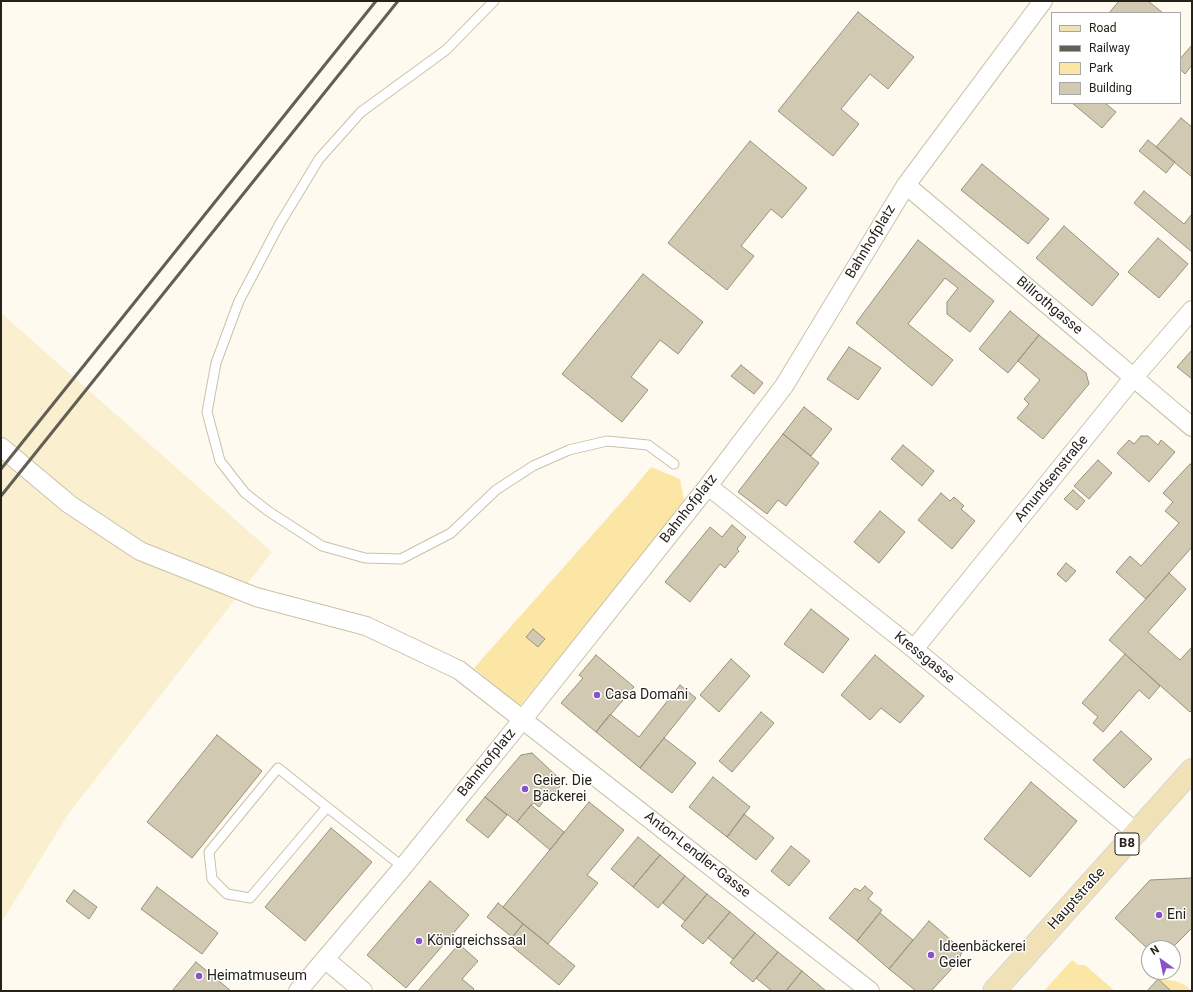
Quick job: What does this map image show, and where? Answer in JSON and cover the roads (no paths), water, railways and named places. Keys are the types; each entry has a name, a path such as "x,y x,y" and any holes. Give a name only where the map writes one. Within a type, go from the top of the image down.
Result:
{"main road":[{"name":"Hauptstraße","path":"994,991 1137,833 1189,780"}],"street":[{"name":"Bahnhofplatz","path":"298,991 403,867 523,719 708,486 784,386 906,185 1043,1"},
{"name":"Billrothgasse","path":"906,185 1192,427"},
{"name":"Amundsenstraße","path":"914,649 1134,377 1192,310"},
{"name":"Anton-Lendler-Gasse","path":"1,447 69,504 140,551 256,597 366,626 459,670 870,991"},
{"name":"Kressgasse","path":"708,486 914,649 1137,833"},
{"path":"325,959 363,991"}],"lane":[{"path":"494,1 446,50 361,112 319,159 279,225 239,301 216,363 207,412 220,461 245,493 268,511 322,546 365,558 401,559 451,533 496,490 527,470 569,450 607,441 648,445 674,464"},
{"path":"327,807 250,898 227,894 212,879 209,852 278,768 403,867"}],"railway":[{"path":"1,469 376,1"},
{"path":"1,496 398,1"}],"place":[{"name":"Casa Domani","path":"597,695"},
{"name":"Geier. Die Bäckerei","path":"525,789"},
{"name":"Eni","path":"1159,915"},
{"name":"Königreichssaal","path":"419,941"},
{"name":"Ideenbäckerei Geier","path":"931,955"},
{"name":"Heimatmuseum","path":"199,976"}]}
